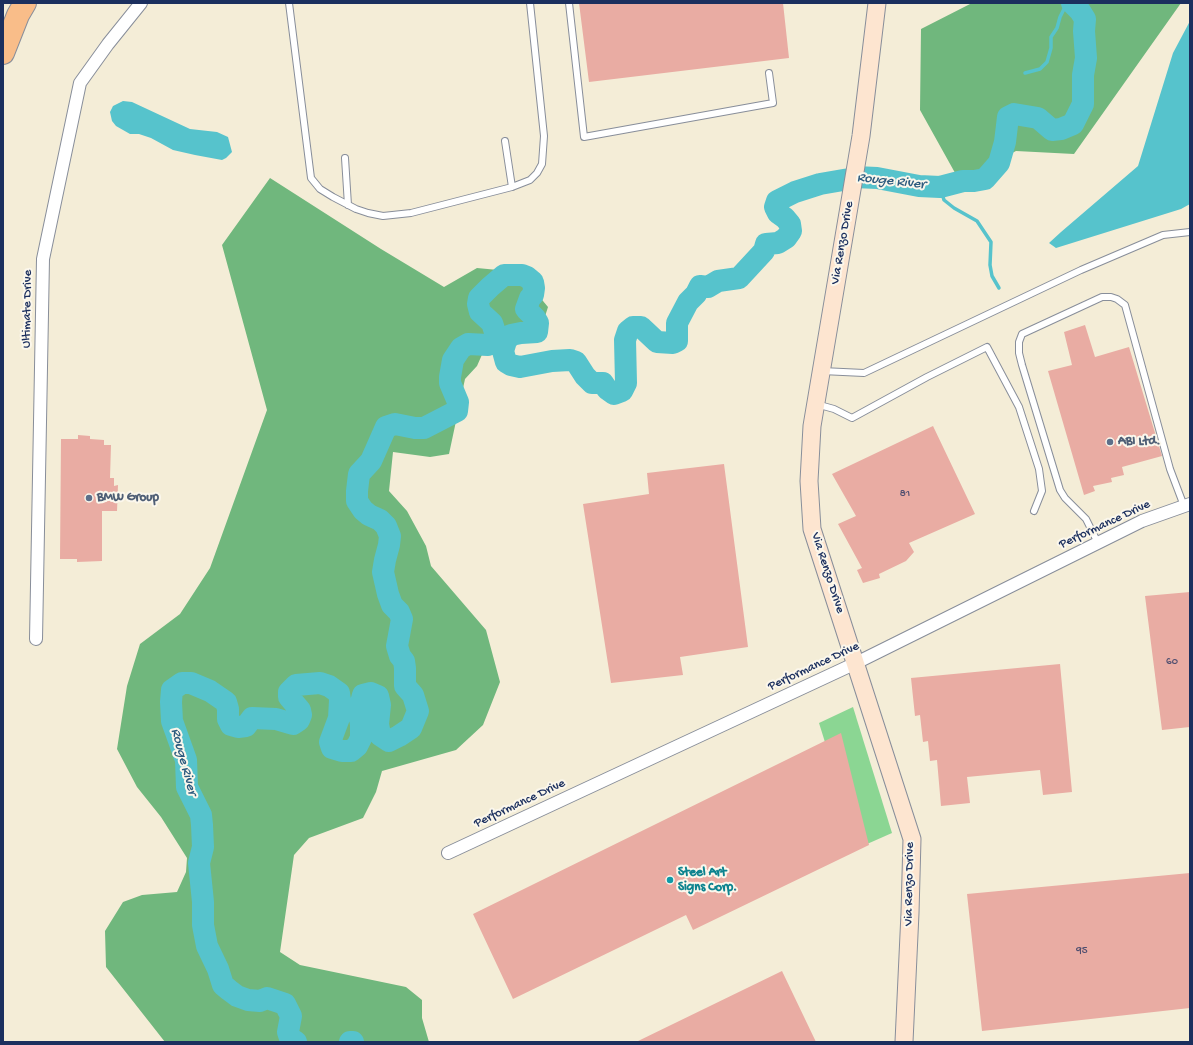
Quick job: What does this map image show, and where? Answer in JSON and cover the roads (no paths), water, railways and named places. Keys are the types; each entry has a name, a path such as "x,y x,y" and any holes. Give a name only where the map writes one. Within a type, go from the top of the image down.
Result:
{"highway":[{"path":"3,53 18,15 25,3"}],"street":[{"name":"Ultimate Drive","path":"36,639 42,259 80,83 108,44 141,3"},
{"name":"Via Renzo Drive","path":"877,3 861,136 812,426 809,481 812,529 912,839 904,1042"},
{"name":"Performance Drive","path":"448,853 856,663 1142,521 1187,505"}],"lane":[{"path":"289,3 311,178 320,189 348,205 368,214 383,216 411,213 512,187 530,180 537,173 544,156 544,136 530,3"},
{"path":"569,3 584,137 773,103 769,73"},
{"path":"506,141 512,187"},
{"path":"345,158 348,205"},
{"path":"821,371 864,373 1081,270 1163,235 1190,232"},
{"path":"1098,543 1086,520 1065,498 1060,490 1022,365 1019,353 1019,342 1022,334 1102,297 1117,299 1125,305 1170,469 1187,505"},
{"path":"816,404 834,409 852,418 927,377 987,347 1019,407 1038,469 1042,491 1034,511"}],"water":[{"path":"1190,21 1190,204 1181,209 1056,248 1049,243 1138,166 1173,53"},
{"path":"123,101 132,102 190,129 217,132 228,137 232,152 222,160 173,150 151,138 139,134 130,134 116,126 112,121 110,112 113,106"}],"waterway":[{"path":"1025,73 1040,69 1047,62 1051,48 1051,37 1057,28 1060,17 1067,3"},
{"name":"Rouge River","path":"296,1042 290,1038 288,1032 291,1016 285,1004 267,998 260,1001 248,1000 237,996 223,985 218,969 207,946 203,925 203,902 199,863 203,847 201,815 187,787 186,760 172,721 172,690 182,683 191,683 210,691 226,702 228,719 231,725 238,727 246,726 252,718 276,719 293,724 299,720 301,715 300,710 289,697 289,692 296,685 320,683 329,686 339,693 340,700 339,718 330,742 332,748 342,751 351,751 357,746 361,738 359,710 363,695 371,693 378,696 380,705 378,724 380,735 389,741 411,728 418,711 413,695 405,686 404,661 400,656 397,646 402,619 399,612 392,605 383,572 390,536 386,526 380,520 369,515 363,510 357,501 359,474 371,461 386,427 395,424 415,428 424,428 457,411 458,402 450,383 453,360 461,348 468,344 488,345 495,342 496,335 492,323 480,312 478,304 479,298 504,275 522,275 527,277 533,282 534,288 533,295 530,298 526,309 538,323 537,332 511,335 506,341 503,351 506,362 520,367 552,361 570,360 576,362 585,376 592,383 603,383 607,389 614,394 622,391 626,383 625,340 628,331 633,327 641,327 657,342 673,343 677,341 677,323 688,302 696,294 700,286 708,287 718,281 739,278 764,251 766,244 778,243 786,238 791,231 790,224 778,213 775,207 777,201 795,192 820,184 855,177 877,178 919,186 940,187 963,181 985,179 999,163 1005,142 1008,117 1014,114 1038,118 1052,130 1061,129 1073,124 1083,104 1083,75 1086,58 1084,31 1085,19 1072,3"},
{"path":"940,187 944,200 954,208 977,221 991,242 990,265 992,276 999,288"}],"place":[{"name":"ABI Ltd.","path":"1110,442"},
{"name":"BMW Group","path":"89,498"},
{"name":"Steel Art Signs Corp.","path":"670,880"}]}
